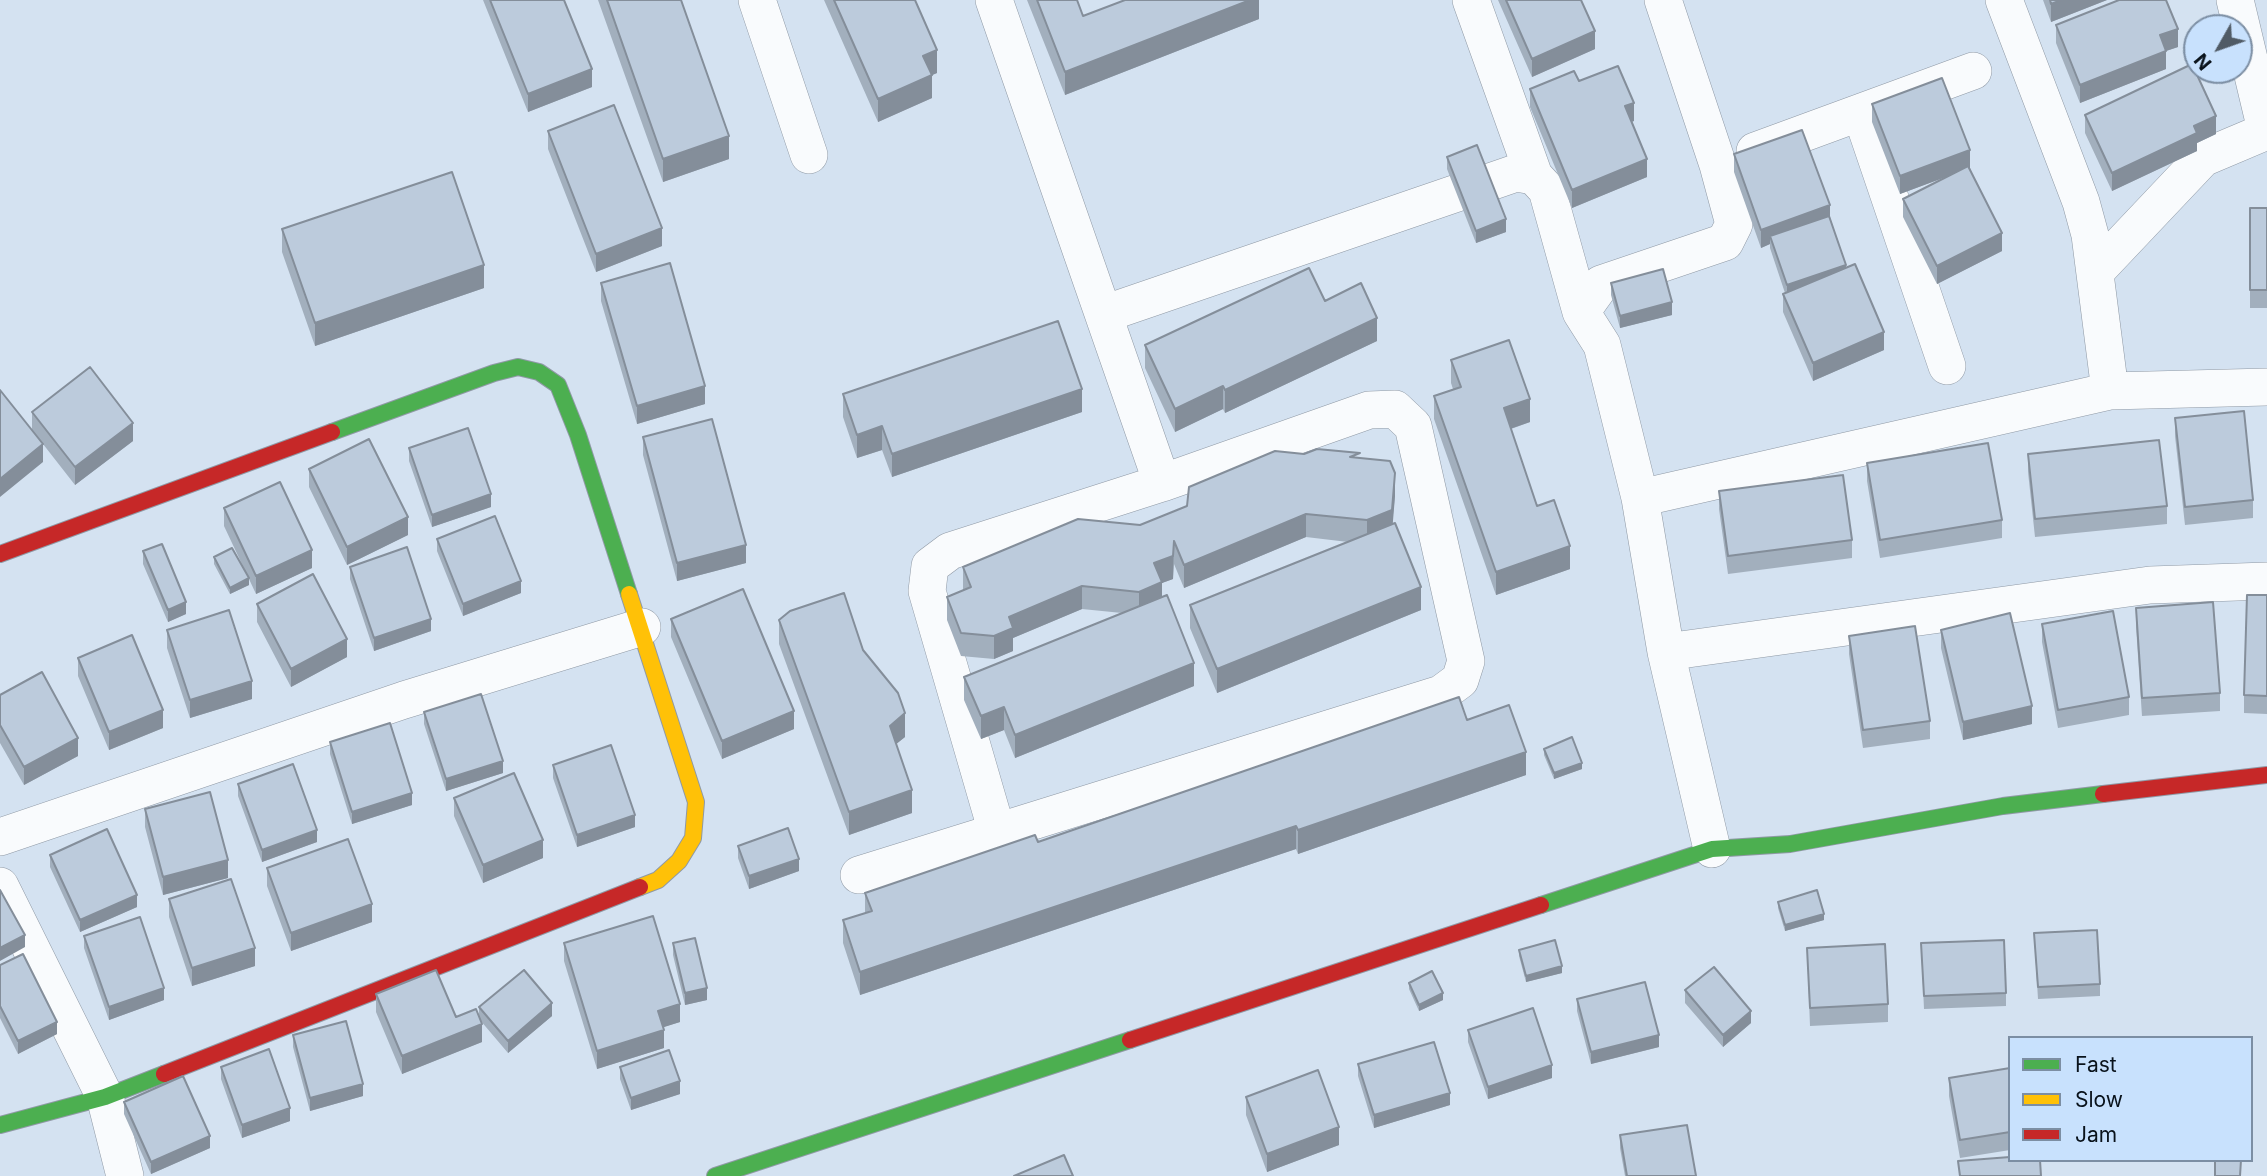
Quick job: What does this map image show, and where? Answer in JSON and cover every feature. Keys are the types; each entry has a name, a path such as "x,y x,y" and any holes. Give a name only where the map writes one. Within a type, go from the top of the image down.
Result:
{"street":[{"path":"757,0 809,155"},
{"path":"994,0 1162,483"},
{"path":"1471,0 1534,176 1547,190 1581,312 1602,345 1640,498 1666,652 1712,849"},
{"path":"1581,312 1601,284 1725,242 1734,224 1718,165 1663,0"},
{"path":"2004,0 2081,202 2097,270 2110,391"},
{"path":"2097,270 2203,158 2267,131 2235,0"},
{"path":"1718,165 1973,71"},
{"path":"1861,113 1947,366"},
{"path":"1104,314 1516,173 1534,176"},
{"path":"0,554 518,367 539,372 558,385 578,435 642,627 696,802 693,838 679,861 658,880 105,1097 0,1125"},
{"path":"1640,498 2110,391 2267,387"},
{"path":"859,875 1441,694 1460,680 1466,661 1413,426 1395,410 1369,410 1162,483 950,551 930,566 927,591 997,832"},
{"path":"1666,652 2150,585 2267,581"},
{"path":"0,837 404,700 642,627"},
{"path":"715,1176 1712,849 1790,844 2003,806 2267,775"},
{"path":"0,886 105,1097 125,1176"}],"building":[{"path":"490,0 564,0 592,69 528,94"},
{"path":"607,0 681,0 729,136 663,159"},
{"path":"834,0 915,0 937,50 923,56 932,75 878,99"},
{"path":"1037,0 1077,0 1083,16 1125,0 1250,0 1065,72"},
{"path":"1506,0 1581,0 1595,31 1532,59"},
{"path":"2119,0 2166,0 2178,29 2160,35 2166,51 2080,85 2056,25"},
{"path":"1618,66 1634,103 1625,106 1647,159 1572,190 1530,89 1574,71 1579,81"},
{"path":"2183,68 2183,84 2201,84 2216,116 2194,126 2197,133 2112,173 2085,115"},
{"path":"1942,78 1970,150 1900,176 1872,104"},
{"path":"614,105 662,228 596,254 548,131"},
{"path":"1802,130 1830,205 1761,230 1734,154"},
{"path":"1477,145 1506,219 1476,231 1447,157"},
{"path":"1968,166 2002,233 1937,266 1903,199"},
{"path":"452,172 484,265 315,323 282,229"},
{"path":"2250,208 2267,208 2267,290 2250,290"},
{"path":"1829,216 1846,265 1787,285 1770,236"},
{"path":"670,263 705,386 637,406 601,283"},
{"path":"1855,264 1884,332 1813,363 1783,294"},
{"path":"1309,268 1325,301 1361,283 1377,318 1225,390 1223,386 1175,409 1145,345"},
{"path":"1663,269 1672,302 1620,316 1611,283"},
{"path":"1058,321 1082,389 892,454 882,426 857,435 843,394"},
{"path":"1509,340 1530,399 1504,408 1537,506 1554,500 1570,546 1496,572 1434,396 1461,387 1451,360"},
{"path":"90,367 133,423 75,467 32,412"},
{"path":"0,390 43,444 0,479"},
{"path":"2244,411 2253,500 2185,507 2175,418"},
{"path":"712,419 746,545 677,563 643,437"},
{"path":"468,428 491,494 432,515 409,448"},
{"path":"369,439 408,517 347,547 309,469"},
{"path":"2159,440 2167,506 2035,519 2028,454"},
{"path":"1988,443 2002,520 1880,540 1867,463"},
{"path":"1317,449 1360,453 1350,457 1390,461 1395,473 1392,510 1367,520 1306,514 1184,565 1174,541 1173,556 1154,563 1162,582 1139,592 1082,586 1009,617 1013,628 994,636 961,633 947,597 971,587 963,567 1078,519 1140,525 1187,506 1189,487 1275,451 1304,454"},
{"path":"1843,475 1852,540 1728,556 1719,491"},
{"path":"280,482 312,550 256,576 224,508"},
{"path":"495,516 521,581 463,604 437,539"},
{"path":"1395,523 1421,587 1217,669 1190,605"},
{"path":"162,544 186,602 168,610 143,551"},
{"path":"407,547 431,619 374,638 350,567"},
{"path":"232,548 249,578 230,588 214,557"},
{"path":"313,574 347,639 291,669 257,604"},
{"path":"743,589 794,711 722,741 671,619"},
{"path":"844,593 863,650 898,693 905,713 890,726 912,790 849,812 779,620 790,611"},
{"path":"1167,595 1194,663 1015,735 1004,707 981,716 964,677"},
{"path":"2247,595 2267,595 2267,696 2244,695"},
{"path":"2213,602 2220,693 2142,698 2136,608"},
{"path":"229,610 252,681 190,700 167,630"},
{"path":"2113,611 2129,697 2058,710 2042,624"},
{"path":"2010,613 2032,706 1963,722 1941,630"},
{"path":"1915,626 1930,721 1863,730 1849,636"},
{"path":"132,635 163,710 109,732 78,658"},
{"path":"42,672 78,738 24,767 0,725 0,695"},
{"path":"481,694 503,761 446,779 424,712"},
{"path":"1459,697 1467,720 1509,705 1526,752 1298,830 1296,826 860,972 843,920 872,911 865,893 1035,835 1038,842"},
{"path":"390,723 412,793 352,812 330,742"},
{"path":"1572,737 1582,763 1554,773 1544,749"},
{"path":"611,745 635,815 577,835 553,765"},
{"path":"293,764 317,830 262,850 238,784"},
{"path":"514,773 543,840 483,865 454,798"},
{"path":"210,792 228,860 163,877 145,809"},
{"path":"788,828 799,859 749,876 738,846"},
{"path":"107,829 137,895 80,920 50,855"},
{"path":"348,839 372,904 291,933 267,868"},
{"path":"231,879 255,948 192,968 169,899"},
{"path":"0,890 25,935 0,948"},
{"path":"1817,890 1824,914 1785,925 1778,902"},
{"path":"653,916 680,1004 658,1011 664,1030 597,1051 564,943"},
{"path":"140,917 164,988 109,1007 84,936"},
{"path":"2097,930 2100,984 2038,987 2034,933"},
{"path":"695,938 707,988 685,993 673,943"},
{"path":"1555,940 1562,966 1526,976 1519,950"},
{"path":"2004,940 2006,993 1924,996 1921,943"},
{"path":"1885,944 1888,1004 1810,1008 1807,948"},
{"path":"23,954 57,1022 18,1041 0,1006 0,965"},
{"path":"1714,967 1751,1011 1723,1035 1685,990"},
{"path":"436,970 456,1017 476,1009 482,1024 402,1056 376,994"},
{"path":"524,970 552,1003 508,1041 479,1007"},
{"path":"1432,971 1443,993 1419,1005 1409,983"},
{"path":"1645,982 1659,1035 1591,1052 1577,999"},
{"path":"1533,1008 1552,1065 1488,1087 1468,1030"},
{"path":"346,1021 363,1084 310,1098 293,1035"},
{"path":"1434,1042 1450,1093 1374,1115 1358,1064"},
{"path":"269,1049 290,1108 242,1125 221,1067"},
{"path":"669,1050 680,1081 631,1098 620,1067"},
{"path":"2008,1068 2008,1132 1960,1140 1949,1078"},
{"path":"1318,1070 1339,1127 1267,1154 1246,1097"},
{"path":"183,1076 210,1136 151,1162 124,1102"},
{"path":"1687,1125 1696,1176 1627,1176 1620,1135"},
{"path":"1064,1155 1073,1176 1014,1176"},
{"path":"2008,1157 2008,1162 2040,1162 2041,1176 1960,1176 1958,1161"},
{"path":"2215,1162 2241,1162 2240,1176 2215,1176"}],"traffic: fast":[{"path":"332,432 494,373 518,367 539,372 558,385 578,435 629,594"},
{"path":"1541,905 1712,849 1790,844 2003,806 2103,794"},
{"path":"715,1176 1130,1040"},
{"path":"0,1125 105,1097 164,1074"}],"traffic: slow":[{"path":"629,594 696,802 693,838 679,861 658,880 640,887"}],"traffic: jam":[{"path":"0,554 332,432"},
{"path":"2103,794 2267,775"},
{"path":"164,1074 640,887"},
{"path":"1130,1040 1541,905"}]}
